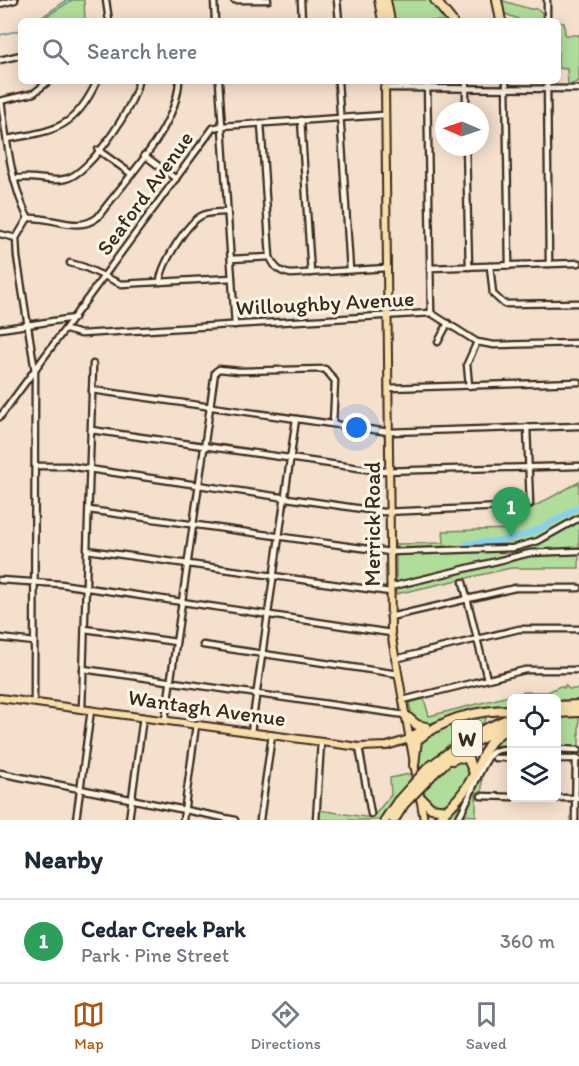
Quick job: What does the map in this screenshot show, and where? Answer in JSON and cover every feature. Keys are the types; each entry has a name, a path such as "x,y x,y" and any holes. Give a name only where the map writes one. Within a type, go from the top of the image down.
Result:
{"highway":[{"path":"379,0 383,18"},
{"path":"385,0 389,18"},
{"path":"435,0 450,18"},
{"path":"497,0 500,18"},
{"path":"561,706 579,705"},
{"path":"409,739 430,727 474,713 507,710"},
{"path":"561,713 579,712"},
{"path":"448,751 485,723 486,715 474,713"},
{"path":"405,715 417,725 430,727"},
{"name":"W","path":"385,820 448,751 472,735 507,719"},
{"path":"414,765 417,740 443,723"},
{"name":"W","path":"431,771 459,750 507,728"},
{"path":"437,820 461,795 491,739 507,729"},
{"path":"431,771 459,756 472,762 474,773"},
{"path":"421,798 430,808 447,810"},
{"name":"W","path":"395,819 401,803"}],"main road":[{"path":"384,18 385,0"},
{"name":"Merrick Road","path":"386,84 390,617 395,659 424,820"},
{"name":"Wantagh Avenue","path":"0,698 359,747 387,746 409,739"}],"street":[{"path":"0,4 15,0"},
{"path":"106,0 109,18"},
{"path":"214,0 215,18"},
{"path":"234,0 268,0"},
{"path":"301,0 302,18"},
{"path":"337,0 339,18"},
{"path":"547,0 547,18"},
{"path":"0,60 18,56"},
{"path":"28,218 14,179 0,101 34,93 45,84"},
{"path":"7,140 53,131 63,126 81,107 95,84"},
{"path":"14,179 22,177 67,179 81,172 130,107 137,84"},
{"path":"28,218 80,225 89,224 98,217 170,118 178,96 179,84"},
{"path":"219,84 235,325"},
{"path":"338,84 350,270"},
{"path":"394,84 427,88 579,89"},
{"path":"427,84 431,314"},
{"path":"466,84 466,102"},
{"path":"506,84 509,266"},
{"path":"547,84 549,264"},
{"name":"Seaford Avenue","path":"0,417 213,128 386,115"},
{"path":"301,120 311,273"},
{"path":"261,123 270,257 274,266 282,272 311,273 387,268"},
{"path":"98,150 130,173"},
{"path":"144,155 176,179"},
{"path":"466,156 469,267"},
{"path":"160,282 165,262 199,218 210,213 227,212"},
{"path":"28,218 16,238 35,371 33,702"},
{"path":"0,234 16,238"},
{"path":"231,260 270,257"},
{"path":"69,263 121,284 231,278"},
{"path":"430,268 579,263"},
{"path":"490,266 494,294 504,304 579,303"},
{"name":"Willoughby Avenue","path":"66,330 81,334 431,314 477,342 494,345 579,343"},
{"path":"0,329 74,318"},
{"path":"438,342 448,323"},
{"path":"469,386 467,364 477,342"},
{"path":"82,709 93,364"},
{"path":"165,720 209,407 217,370 325,369 335,381 333,424"},
{"path":"388,388 579,382"},
{"path":"92,390 389,432 579,426"},
{"path":"251,732 296,419"},
{"path":"35,466 90,470 390,512 527,506 530,504 527,427"},
{"path":"91,430 389,471 579,466"},
{"path":"88,510 390,552 513,549 538,541 579,518"},
{"path":"87,550 390,590 530,554 579,551"},
{"path":"0,579 86,589 391,633"},
{"path":"463,582 487,679"},
{"path":"390,617 515,588 579,588"},
{"path":"85,629 176,642"},
{"path":"395,659 519,629 579,629"},
{"path":"0,638 34,642"},
{"path":"203,645 398,674"},
{"path":"83,669 405,715"},
{"path":"403,700 525,670 579,670"},
{"path":"76,820 91,710"},
{"path":"129,820 143,717"},
{"path":"183,820 196,724"},
{"path":"260,820 272,735"},
{"path":"316,820 321,742"},
{"path":"359,747 370,814"},
{"path":"457,820 474,792 487,758 495,750 507,749"},
{"path":"561,749 579,750"},
{"path":"495,758 507,758"},
{"path":"561,759 577,759 575,820"},
{"path":"0,773 235,820"},
{"path":"481,796 507,797"},
{"path":"561,798 577,798"}],"green space":[{"path":"67,0 84,0 85,18 40,18"},
{"path":"390,0 429,0 445,14 446,18 391,18"},
{"path":"500,0 530,9 538,9 542,13 542,18 516,18 503,13"},
{"path":"561,22 564,23 565,35 579,35 579,81 568,86 567,69 561,68"},
{"path":"579,482 579,568 511,568 396,594 396,544 444,543 443,531 513,529 513,511 526,511"},
{"path":"565,685 569,689 579,689 579,701 561,700 561,694 517,694 548,692 560,686 564,688"},
{"path":"507,696 507,707 489,707 424,725 413,719 409,703 424,699 429,716"},
{"path":"483,715 486,719 483,723 455,739 421,769 417,747 423,735 448,724"},
{"path":"579,715 579,755 561,754 561,717"},
{"path":"507,732 507,754 494,754 482,776 482,792 476,792 476,816 463,815 463,820 439,820 455,807 486,749"},
{"path":"466,759 469,775 466,786 447,807 433,808 425,798 426,785 454,760"},
{"path":"410,774 411,779 382,820 319,820 319,810 372,818 391,795 390,778"}],"waterway":[{"path":"44,18 72,0"},
{"path":"0,35 18,31"},
{"path":"466,544 525,535 579,507"}],"place":[{"name":"Cedar Creek Park","path":"511,537"}]}
